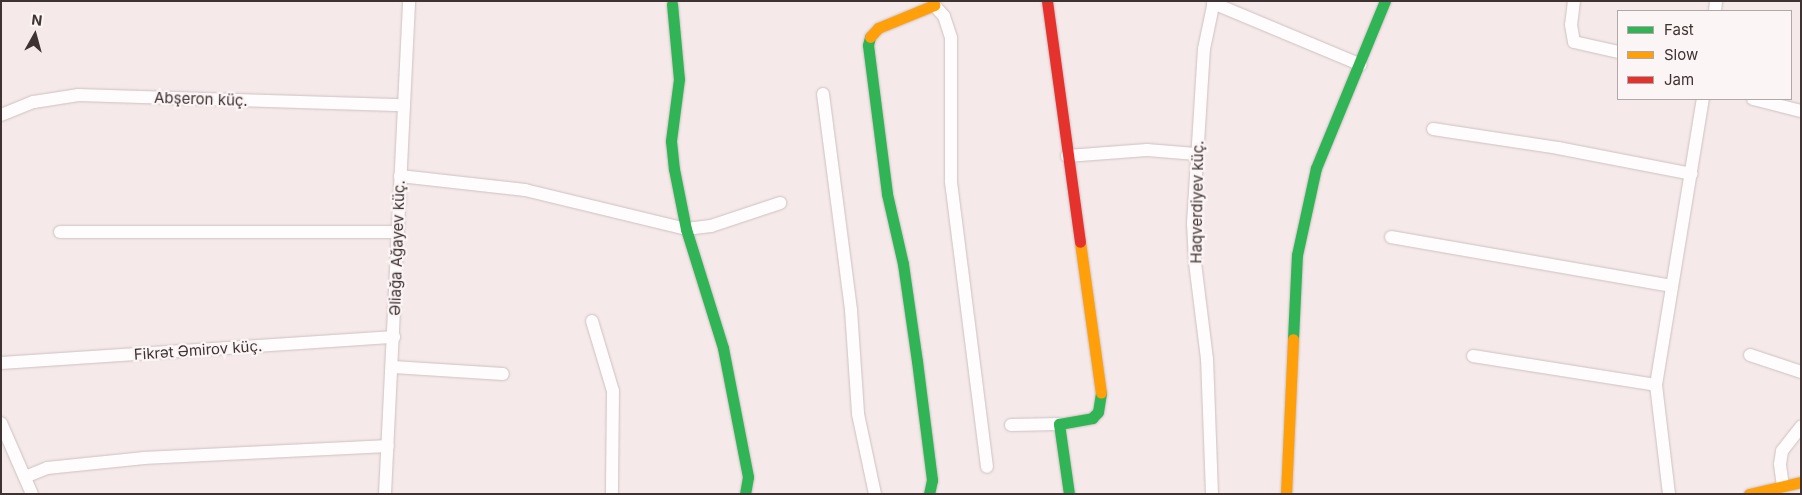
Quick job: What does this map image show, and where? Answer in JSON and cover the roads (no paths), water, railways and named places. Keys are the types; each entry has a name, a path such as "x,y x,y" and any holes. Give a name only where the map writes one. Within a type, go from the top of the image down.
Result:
{"street":[{"name":"Əliağa Ağayev küç.","path":"385,494 393,367 397,232 409,1"},
{"path":"1011,425 1059,424 1092,418 1098,412 1101,395 1046,1"},
{"path":"1286,494 1297,255 1316,168 1361,65 1385,1"},
{"path":"1574,1 1571,25 1574,42 1617,52"},
{"path":"1213,2 1361,65"},
{"name":"Haqverdiyev küç.","path":"1212,494 1207,359 1194,262 1196,154 1204,49 1213,2"},
{"path":"929,494 932,480 904,264 887,194 868,45 870,36 888,22 933,3 944,16 951,38 951,182 987,466"},
{"path":"672,4 679,80 671,141 686,229 723,348 748,477 745,494"},
{"path":"823,94 851,310 858,414 875,494"},
{"name":"Abşeron küç.","path":"1,115 34,102 78,95 403,105"},
{"path":"1669,494 1656,385 1703,100"},
{"path":"1757,100 1801,111"},
{"path":"1433,130 1558,148 1692,174"},
{"path":"1067,156 1118,150 1196,154"},
{"path":"400,176 526,190 686,229 712,226 780,203"},
{"path":"60,232 397,232"},
{"path":"1391,237 1672,286"},
{"path":"592,321 612,391 612,494"},
{"name":"Fikrət Əmirov küç.","path":"1,364 394,337"},
{"path":"1750,355 1801,372"},
{"path":"1473,356 1656,385"},
{"path":"393,367 504,374"},
{"path":"1,423 32,494"},
{"path":"1059,424 1069,494"},
{"path":"1783,486 1780,464 1782,451 1801,427"},
{"path":"25,477 47,468 144,458 388,446"},
{"path":"1749,494 1801,482"}]}
